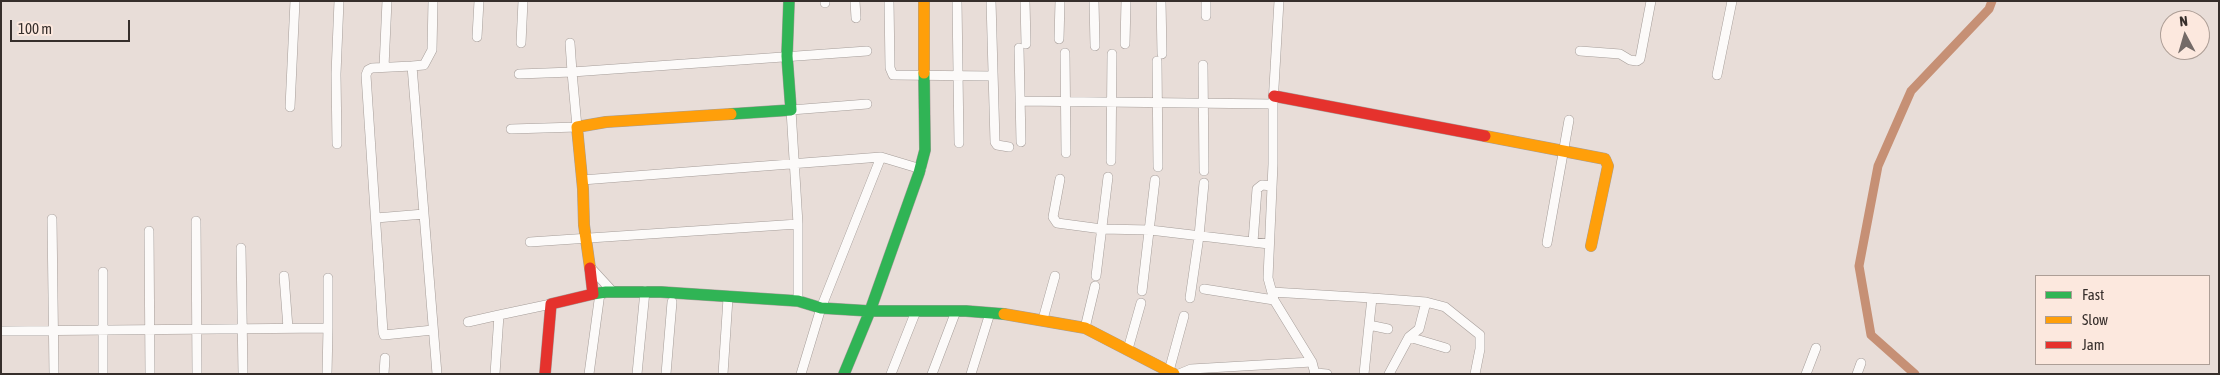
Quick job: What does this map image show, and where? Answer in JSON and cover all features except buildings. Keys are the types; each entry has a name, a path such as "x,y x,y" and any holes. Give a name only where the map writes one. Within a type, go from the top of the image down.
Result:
{"street":[{"path":"290,107 295,1"},
{"path":"337,144 336,64 339,1"},
{"path":"384,67 387,1"},
{"path":"433,1 432,50 424,64 368,70 366,75 384,335 433,330"},
{"path":"477,37 479,1"},
{"path":"521,43 523,1"},
{"path":"789,1 787,56 798,224 798,301"},
{"path":"855,1 856,18"},
{"path":"888,1 891,72 899,77 992,76"},
{"path":"844,374 870,311 926,147 924,1"},
{"path":"957,1 959,143"},
{"path":"991,1 995,142 997,145 1009,146"},
{"path":"1021,142 1020,101 1025,1"},
{"path":"1059,39 1060,1"},
{"path":"1094,1 1095,46"},
{"path":"1125,44 1126,1"},
{"path":"1158,166 1161,1"},
{"path":"1206,1 1206,16"},
{"path":"1279,1 1273,100 1268,278 1273,296 1312,362 1315,373 1327,374"},
{"path":"1580,51 1620,54 1630,60 1637,61 1640,59 1651,1"},
{"path":"1717,75 1732,1"},
{"path":"570,42 585,239 589,267 596,294 589,374"},
{"path":"519,74 572,72 867,50"},
{"path":"1065,53 1066,153"},
{"path":"1111,161 1112,54"},
{"path":"1203,65 1204,171"},
{"path":"412,66 437,374"},
{"path":"1020,101 1204,104 1273,100 1602,158 1607,161 1608,166 1591,246"},
{"path":"511,129 577,127 606,122 867,104"},
{"path":"1547,243 1570,120"},
{"path":"582,180 881,157 920,169"},
{"path":"801,374 822,308 881,157"},
{"path":"1084,328 1096,281 1108,177"},
{"path":"1060,179 1054,220 1068,226 1102,230 1150,230 1269,244"},
{"path":"1142,292 1155,180"},
{"path":"1190,298 1204,183"},
{"path":"1253,242 1258,189 1262,185 1272,186"},
{"path":"376,218 424,214"},
{"path":"52,220 54,374"},
{"path":"196,221 197,374"},
{"path":"530,242 798,224"},
{"path":"149,231 150,374"},
{"path":"241,248 244,329 243,374"},
{"path":"589,267 613,292"},
{"path":"103,272 103,374"},
{"path":"284,276 288,328"},
{"path":"1043,319 1055,276"},
{"path":"327,374 328,278"},
{"path":"1204,289 1273,296 1372,298 1439,304 1452,310 1460,320 1480,335 1480,349 1475,374"},
{"path":"468,322 596,294 645,291 728,298 798,301 822,308 870,311 956,311 1043,319 1084,328 1174,373 1312,362"},
{"path":"637,374 645,291"},
{"path":"723,374 728,298"},
{"path":"1364,374 1372,298"},
{"path":"670,373 672,302"},
{"path":"1390,374 1409,338 1418,329 1426,302"},
{"path":"1128,349 1141,303"},
{"path":"545,374 551,304"},
{"path":"891,374 916,311"},
{"path":"932,374 956,311"},
{"path":"971,374 990,313"},
{"path":"495,374 499,315"},
{"path":"1174,373 1184,316"},
{"path":"1369,325 1388,329"},
{"path":"1,332 328,328"},
{"path":"1409,338 1446,348"},
{"path":"1806,374 1816,348"},
{"path":"384,374 385,358"},
{"path":"1857,374 1861,363"}],"waterway":[{"path":"1915,374 1871,335 1859,266 1878,166 1911,91 1989,9 1992,1"}],"traffic: fast":[{"path":"731,114 791,110 787,56 789,1"},
{"path":"844,374 870,311 919,173 925,150 924,73"},
{"path":"593,294 606,292 661,292 798,301 821,308 870,311 966,311 1004,314"}],"traffic: slow":[{"path":"924,1 924,73"},
{"path":"590,268 584,225 583,189 577,127 606,122 731,114"},
{"path":"1485,136 1605,159 1608,166 1591,246"},
{"path":"1004,314 1085,328 1174,374"}],"traffic: jam":[{"path":"1274,96 1485,136"},
{"path":"545,374 551,304 593,294 590,268"}]}
